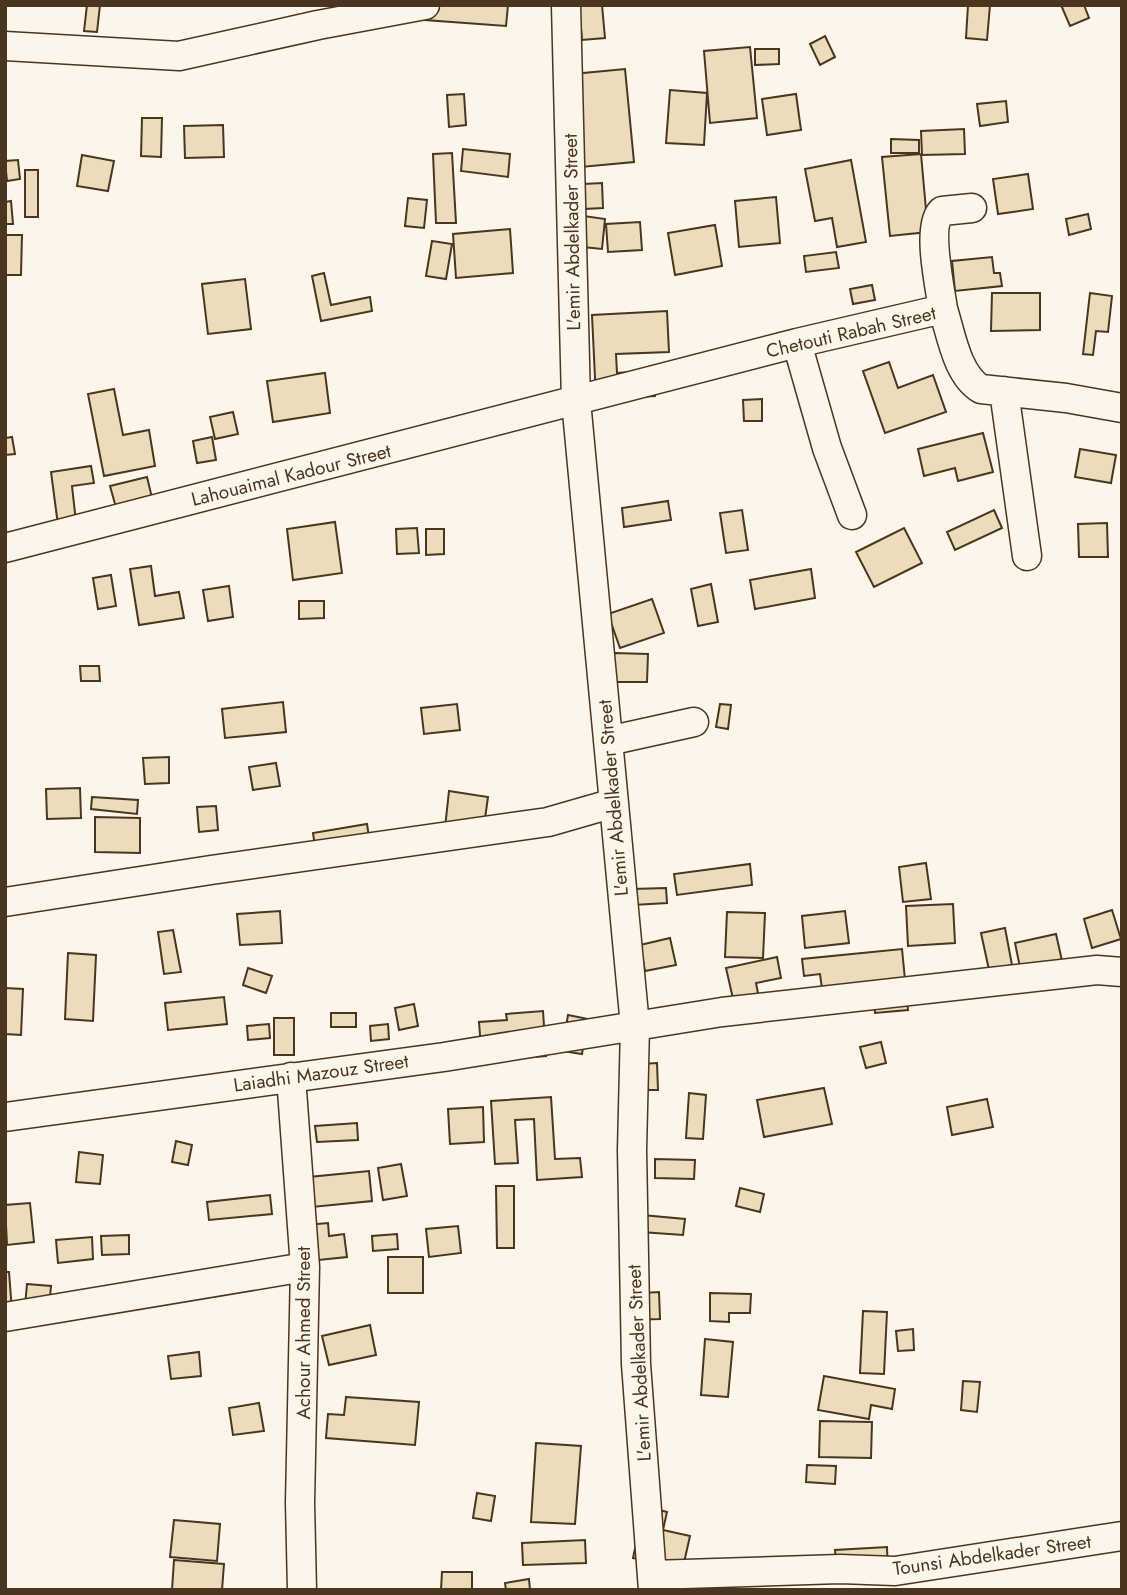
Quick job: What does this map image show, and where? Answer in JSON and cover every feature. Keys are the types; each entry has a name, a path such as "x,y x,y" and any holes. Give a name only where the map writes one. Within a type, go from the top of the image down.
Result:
{"street":[{"path":"5,46 179,56 318,25 425,5"},
{"name":"L'emir Abdelkader Street","path":"566,5 576,401 635,1026 632,1150 636,1364 653,1583"},
{"path":"943,309 934,240 935,219 942,211 972,208"},
{"name":"Chetouti Rabah Street","path":"576,401 797,343 943,309 964,371 973,384 981,389 1066,398 1122,408"},
{"path":"797,343 827,448 852,515"},
{"path":"1004,391 1027,556"},
{"name":"Lahouaimal Kadour Street","path":"5,548 576,401"},
{"path":"608,741 694,722"},
{"path":"5,902 548,822 614,803"},
{"name":"Laiadhi Mazouz Street","path":"5,1117 443,1057 722,1012 1097,970 1122,972"},
{"name":"Achour Ahmed Street","path":"291,1077 306,1267 300,1503 302,1590"},
{"path":"5,1317 306,1267"},
{"name":"Tounsi Abdelkader Street","path":"653,1583 840,1569 895,1571 1122,1536"}],"building":[{"path":"87,5 100,5 97,32 84,31"},
{"path":"412,5 508,5 506,26 411,19"},
{"path":"579,5 602,5 605,38 582,40"},
{"path":"968,5 990,5 987,40 966,38"},
{"path":"1061,5 1084,5 1089,18 1070,26"},
{"path":"825,36 835,57 820,65 810,44"},
{"path":"750,47 757,118 710,123 704,51"},
{"path":"755,49 779,49 779,64 755,65"},
{"path":"625,69 634,162 581,167 573,74"},
{"path":"670,90 707,93 704,145 666,143"},
{"path":"464,94 466,125 449,127 447,95"},
{"path":"796,94 801,130 767,135 762,99"},
{"path":"1006,101 1008,122 980,126 977,104"},
{"path":"142,118 162,118 161,157 141,156"},
{"path":"223,125 224,157 185,158 184,126"},
{"path":"964,129 965,154 922,155 921,131"},
{"path":"891,139 919,140 919,153 891,153"},
{"path":"463,149 510,154 508,177 461,171"},
{"path":"452,153 456,223 436,223 433,154"},
{"path":"921,154 928,232 890,236 882,157"},
{"path":"82,155 114,161 108,191 77,186"},
{"path":"18,160 20,179 7,181 5,161"},
{"path":"851,160 866,242 837,247 832,218 815,221 805,169"},
{"path":"25,170 38,170 38,217 25,217"},
{"path":"1028,174 1033,209 998,214 993,179"},
{"path":"602,183 603,208 565,210 564,185"},
{"path":"776,197 780,243 739,247 735,201"},
{"path":"408,198 427,200 424,228 405,226"},
{"path":"11,201 13,224 5,224 5,202"},
{"path":"1088,214 1091,229 1069,235 1066,219"},
{"path":"577,215 605,219 602,249 573,246"},
{"path":"640,222 642,250 608,252 606,224"},
{"path":"715,225 722,266 675,275 668,233"},
{"path":"510,229 513,273 456,278 453,234"},
{"path":"5,235 22,235 21,275 5,275"},
{"path":"432,241 452,244 446,279 426,276"},
{"path":"836,252 839,268 806,272 804,256"},
{"path":"992,257 994,273 1000,273 1002,286 955,291 952,261"},
{"path":"324,273 331,305 370,297 372,311 321,321 312,276"},
{"path":"245,279 251,329 208,334 202,284"},
{"path":"872,285 875,300 853,304 850,289"},
{"path":"992,293 1040,293 1040,330 991,331"},
{"path":"1090,293 1112,296 1108,332 1096,331 1093,355 1083,354"},
{"path":"667,311 669,352 616,354 617,373 653,370 655,396 596,399 592,315"},
{"path":"889,362 898,388 933,375 946,412 885,433 863,371"},
{"path":"325,373 330,413 273,422 267,381"},
{"path":"114,389 123,435 149,430 155,466 104,476 88,394"},
{"path":"762,399 762,421 744,421 743,400"},
{"path":"233,412 238,434 215,439 210,417"},
{"path":"983,433 993,472 958,481 955,468 924,476 918,449"},
{"path":"12,437 15,454 5,455 5,438"},
{"path":"212,437 216,460 197,463 193,441"},
{"path":"1080,449 1116,455 1111,483 1075,477"},
{"path":"91,466 94,483 72,486 76,522 58,525 51,472"},
{"path":"147,477 153,502 117,511 110,486"},
{"path":"668,501 671,520 624,527 622,508"},
{"path":"742,510 748,550 726,553 720,513"},
{"path":"994,510 1002,528 955,550 947,532"},
{"path":"335,522 342,573 293,580 287,529"},
{"path":"1107,523 1108,557 1079,557 1078,524"},
{"path":"417,528 419,553 397,554 396,529"},
{"path":"904,528 922,563 874,587 856,552"},
{"path":"426,529 444,529 444,554 426,555"},
{"path":"151,566 155,596 179,592 184,618 139,625 130,569"},
{"path":"811,569 815,598 755,609 750,580"},
{"path":"111,575 116,606 98,609 93,578"},
{"path":"711,584 718,622 698,626 691,589"},
{"path":"229,586 233,617 208,621 203,590"},
{"path":"652,599 664,633 620,648 608,614"},
{"path":"299,601 324,601 324,618 299,619"},
{"path":"614,653 648,654 647,682 613,682"},
{"path":"80,666 99,666 100,681 81,681"},
{"path":"283,702 286,732 225,738 222,709"},
{"path":"457,704 460,730 424,734 421,708"},
{"path":"720,704 731,705 728,729 716,727"},
{"path":"169,757 169,783 145,784 143,758"},
{"path":"276,763 280,786 253,790 249,767"},
{"path":"80,788 81,818 47,819 46,789"},
{"path":"449,791 488,797 483,833 445,828"},
{"path":"92,797 138,800 137,814 91,809"},
{"path":"216,806 218,830 199,832 197,807"},
{"path":"95,817 140,818 140,853 95,852"},
{"path":"367,824 371,851 317,860 313,833"},
{"path":"926,863 931,899 903,902 899,867"},
{"path":"750,864 752,885 677,895 674,874"},
{"path":"666,888 667,903 633,905 632,889"},
{"path":"953,904 955,943 908,946 906,906"},
{"path":"1112,910 1121,939 1092,948 1084,919"},
{"path":"280,911 282,943 240,945 237,914"},
{"path":"845,911 849,943 805,948 802,916"},
{"path":"727,912 765,913 763,958 725,957"},
{"path":"1005,928 1012,965 989,970 981,933"},
{"path":"173,930 181,972 164,974 158,932"},
{"path":"1056,934 1067,983 1021,972 1015,943"},
{"path":"670,938 676,965 645,971 640,945"},
{"path":"902,949 908,1010 875,1013 873,991 823,996 820,974 804,976 802,959"},
{"path":"68,953 96,955 93,1021 65,1019"},
{"path":"777,957 781,978 756,983 759,998 734,1003 726,968"},
{"path":"248,968 272,976 266,993 243,985"},
{"path":"5,988 23,989 21,1035 5,1034"},
{"path":"224,997 227,1024 168,1030 165,1003"},
{"path":"414,1004 418,1026 399,1030 395,1008"},
{"path":"543,1011 546,1056 482,1061 479,1022 507,1020 506,1014"},
{"path":"331,1013 356,1013 356,1027 331,1027"},
{"path":"568,1015 588,1019 582,1054 562,1051"},
{"path":"274,1018 294,1018 294,1055 274,1055"},
{"path":"269,1024 270,1038 248,1040 247,1026"},
{"path":"388,1024 389,1039 371,1041 370,1026"},
{"path":"881,1042 886,1063 866,1068 860,1047"},
{"path":"657,1063 658,1090 641,1090 640,1064"},
{"path":"824,1088 832,1124 764,1137 757,1100"},
{"path":"689,1093 706,1095 703,1139 686,1138"},
{"path":"551,1097 555,1159 580,1158 582,1177 537,1180 534,1119 515,1120 518,1163 495,1164 491,1101"},
{"path":"987,1099 993,1127 952,1135 947,1107"},
{"path":"483,1107 484,1142 450,1144 448,1109"},
{"path":"357,1123 358,1140 317,1142 315,1126"},
{"path":"176,1141 192,1145 188,1165 172,1162"},
{"path":"79,1152 103,1155 100,1184 76,1182"},
{"path":"655,1159 695,1160 694,1179 655,1178"},
{"path":"401,1164 407,1196 383,1200 378,1168"},
{"path":"369,1171 372,1201 312,1207 309,1177"},
{"path":"496,1186 514,1186 514,1248 497,1248"},
{"path":"740,1188 764,1194 760,1212 736,1206"},
{"path":"270,1195 272,1214 209,1220 207,1202"},
{"path":"30,1203 34,1242 7,1245 5,1205"},
{"path":"642,1215 685,1219 683,1235 641,1232"},
{"path":"328,1223 329,1236 344,1234 347,1257 309,1261 306,1225"},
{"path":"458,1226 461,1253 429,1257 426,1229"},
{"path":"397,1234 398,1249 373,1251 372,1236"},
{"path":"129,1235 129,1254 102,1255 101,1236"},
{"path":"92,1237 93,1259 58,1263 56,1240"},
{"path":"388,1257 423,1257 423,1293 388,1293"},
{"path":"5,1272 9,1272 12,1311 5,1312"},
{"path":"27,1284 51,1286 49,1309 25,1306"},
{"path":"659,1292 660,1319 628,1320 627,1294"},
{"path":"710,1293 751,1294 750,1313 729,1313 729,1322 710,1321"},
{"path":"863,1311 887,1312 884,1374 860,1373"},
{"path":"370,1325 376,1355 329,1365 322,1336"},
{"path":"913,1329 914,1350 898,1351 896,1331"},
{"path":"705,1339 733,1342 728,1397 701,1395"},
{"path":"199,1352 201,1376 171,1379 168,1356"},
{"path":"824,1376 895,1389 892,1409 871,1405 869,1419 818,1410"},
{"path":"963,1381 980,1382 977,1412 961,1410"},
{"path":"346,1397 419,1402 415,1445 326,1438 328,1414 344,1415"},
{"path":"259,1403 264,1431 233,1435 229,1408"},
{"path":"820,1421 872,1422 871,1458 819,1457"},
{"path":"536,1443 581,1446 575,1524 531,1522"},
{"path":"807,1465 836,1466 835,1484 806,1482"},
{"path":"477,1493 495,1496 491,1521 473,1518"},
{"path":"644,1506 667,1512 663,1530 690,1536 681,1576 651,1562 633,1558"},
{"path":"174,1520 220,1524 217,1561 170,1557"},
{"path":"585,1540 586,1563 523,1565 522,1543"},
{"path":"887,1547 888,1574 837,1577 835,1550"},
{"path":"174,1560 224,1564 222,1590 172,1590"},
{"path":"442,1572 472,1572 472,1590 441,1590"},
{"path":"529,1579 530,1590 506,1590 505,1583"}]}
